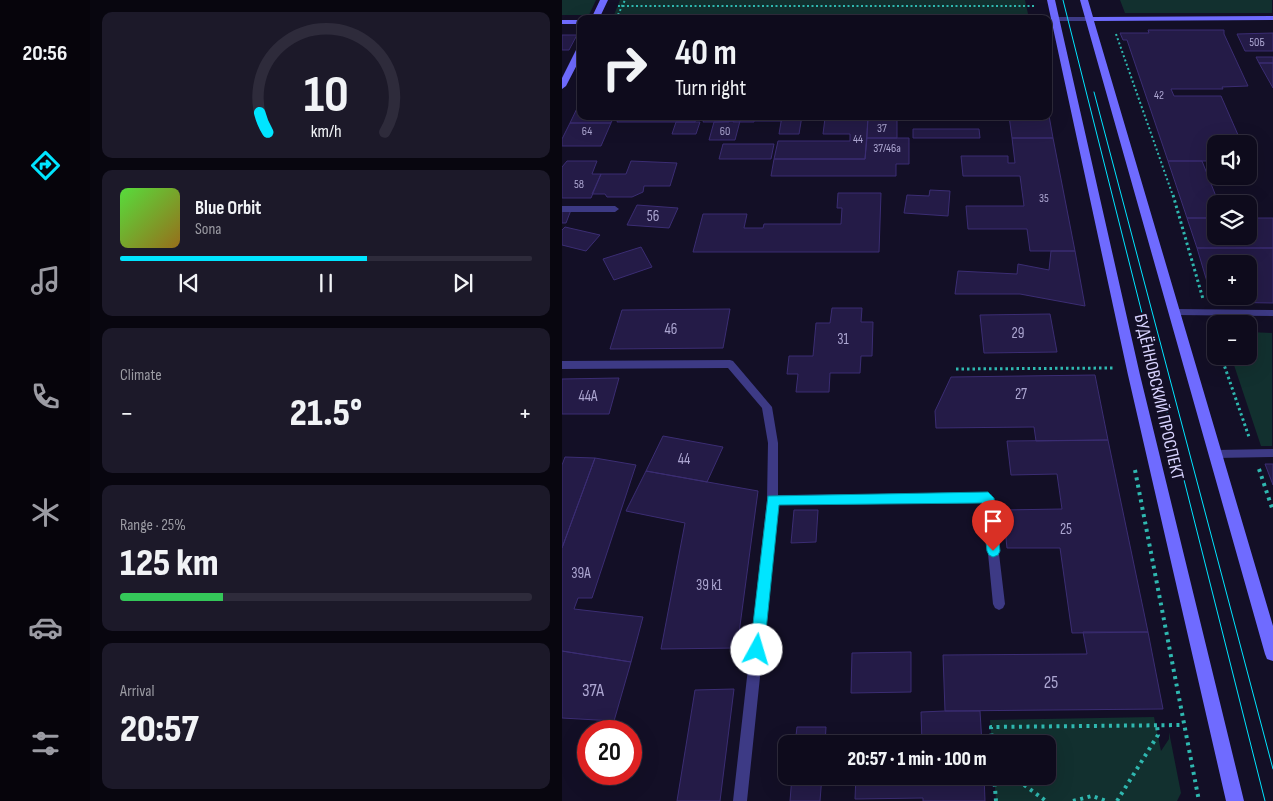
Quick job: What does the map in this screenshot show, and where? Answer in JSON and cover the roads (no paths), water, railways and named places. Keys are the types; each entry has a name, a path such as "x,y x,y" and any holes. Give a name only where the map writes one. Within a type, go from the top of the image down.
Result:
{"main road":[{"name":"БУДЁННОВСКИЙ ПРОСПЕКТ","path":"1051,0 1052,15"},
{"name":"БУДЁННОВСКИЙ ПРОСПЕКТ","path":"1084,0 1272,654"},
{"path":"597,15 603,3"},
{"path":"1089,19 1272,18"},
{"name":"БУДЁННОВСКИЙ ПРОСПЕКТ","path":"1052,19 1235,801"},
{"path":"562,22 577,22"},
{"path":"562,86 577,56"}],"street":[{"path":"1052,19 1089,19"}],"lane":[{"path":"562,208 615,209"},
{"path":"1175,312 1272,313"},
{"path":"562,365 730,364 767,407 773,443 773,500 740,801"},
{"path":"1216,454 1272,454"},
{"path":"773,500 988,498 999,604"}],"tram line":[{"path":"1063,0 1265,801"},
{"path":"1094,92 1273,769"}]}
